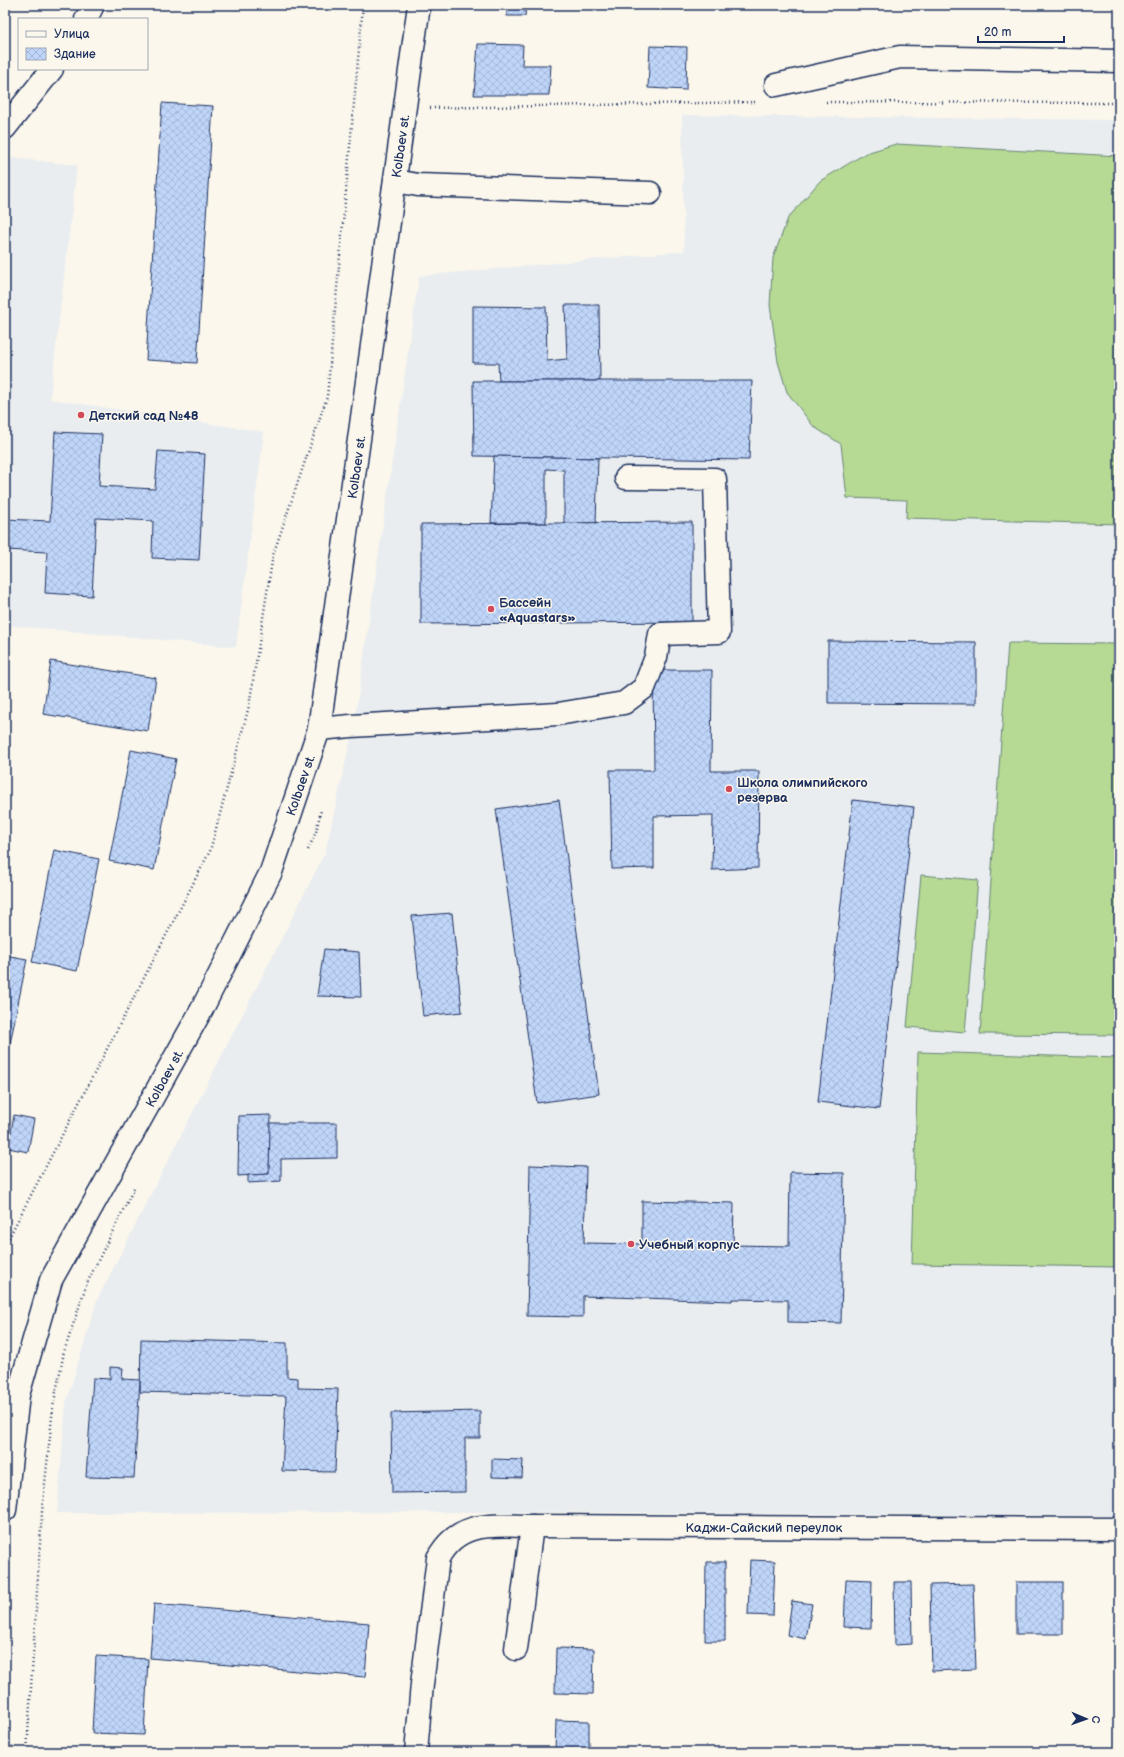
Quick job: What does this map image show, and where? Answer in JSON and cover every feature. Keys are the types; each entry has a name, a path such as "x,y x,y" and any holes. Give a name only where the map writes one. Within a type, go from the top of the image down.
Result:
{"main road":[{"path":"86,18 93,5"},
{"name":"Kolbaev st.","path":"5,1510 18,1395 51,1280 202,1009 270,872 319,729 419,5"},
{"path":"776,85 900,57 1119,62"},
{"path":"5,128 51,70"},
{"path":"395,181 418,185 650,193"},
{"path":"319,729 558,714 624,704 644,688 656,657 660,634 719,632 714,479 626,478"},
{"name":"Каджи-Сайский переулок","path":"416,1752 422,1684 438,1558 444,1547 458,1534 469,1529 493,1526 532,1526 1119,1529"},
{"path":"516,1649 532,1526"}],"path":[{"path":"5,1245 210,851 249,706 273,555 327,397 364,5"}],"shaded area":[{"name":"Школа олимпийского резерва","path":"682,115 1119,120 1119,1516 519,1512 57,1513 66,1403 97,1300 325,853 354,724 419,276 684,251"},
{"name":"Детский сад №48","path":"12,158 77,165 50,399 264,432 236,647 5,625 5,189"}],"green space":[{"path":"896,144 1119,156 1119,524 906,518 907,500 847,498 841,444 814,427 787,392 778,362 770,305 773,258 788,218 820,181 866,153"},
{"path":"1008,643 1119,644 1119,1035 980,1034"},
{"path":"921,875 978,880 965,1032 907,1027"},
{"path":"918,1052 1119,1058 1119,1267 912,1264"}],"building":[{"path":"507,5 526,5 525,16 507,16"},
{"path":"478,44 523,45 522,65 551,65 549,95 474,95"},
{"path":"650,46 687,47 686,90 648,88"},
{"path":"162,103 213,106 197,363 146,360"},
{"path":"565,305 599,305 600,381 499,381 498,363 473,363 473,306 546,307 547,361 567,359"},
{"path":"473,381 752,381 749,460 474,456"},
{"path":"55,432 102,434 99,486 155,489 158,451 205,454 199,560 152,558 153,521 96,518 92,596 45,593 47,552 5,550 5,519 50,521"},
{"path":"494,456 598,458 596,523 564,523 564,470 546,469 546,523 491,523"},
{"path":"692,522 692,622 421,624 421,524"},
{"path":"828,641 976,642 976,704 828,703"},
{"path":"51,661 156,678 148,731 43,714"},
{"path":"653,670 712,670 711,771 759,771 758,868 712,870 713,815 654,816 654,868 612,869 610,770 654,770"},
{"path":"131,750 176,759 154,870 109,861"},
{"path":"559,800 599,1094 537,1103 496,809"},
{"path":"853,800 914,807 879,1109 818,1102"},
{"path":"54,850 99,859 77,971 32,962"},
{"path":"452,913 462,1012 423,1016 412,916"},
{"path":"324,949 359,952 361,997 317,996"},
{"path":"5,955 27,959 5,1069"},
{"path":"14,1115 34,1119 28,1152 8,1148"},
{"path":"271,1115 269,1174 238,1176 239,1116"},
{"path":"270,1123 337,1123 337,1158 281,1159 281,1181 248,1183 248,1175 269,1174"},
{"name":"Учебный корпус","path":"530,1165 586,1167 584,1243 642,1244 642,1201 734,1203 733,1245 789,1246 790,1172 844,1173 841,1323 788,1322 788,1300 732,1299 732,1301 583,1296 583,1317 527,1316"},
{"path":"141,1339 287,1343 287,1377 298,1378 298,1388 338,1389 335,1472 282,1471 286,1396 140,1392"},
{"path":"110,1367 123,1368 122,1379 140,1380 134,1478 86,1477 93,1378 110,1379"},
{"path":"480,1411 480,1438 465,1438 465,1492 392,1493 391,1413"},
{"path":"492,1459 523,1460 522,1478 492,1477"},
{"path":"750,1560 775,1561 773,1616 748,1615"},
{"path":"706,1562 725,1562 725,1641 705,1641"},
{"path":"846,1579 872,1580 871,1628 844,1627"},
{"path":"894,1582 911,1582 912,1644 895,1645"},
{"path":"1016,1582 1063,1582 1063,1634 1016,1634"},
{"path":"973,1584 976,1669 932,1671 930,1585"},
{"path":"792,1601 812,1604 806,1639 787,1635"},
{"path":"154,1604 369,1623 365,1677 150,1658"},
{"path":"556,1648 594,1649 593,1694 555,1693"},
{"path":"96,1656 148,1659 144,1735 92,1733"},
{"path":"556,1720 589,1721 589,1752 555,1752"}],"place":[{"name":"Детский сад №48","path":"81,415"},
{"name":"Бассейн «Aquastars»","path":"491,609"},
{"name":"Школа олимпийского резерва","path":"729,789"},
{"name":"Учебный корпус","path":"631,1244"}]}
